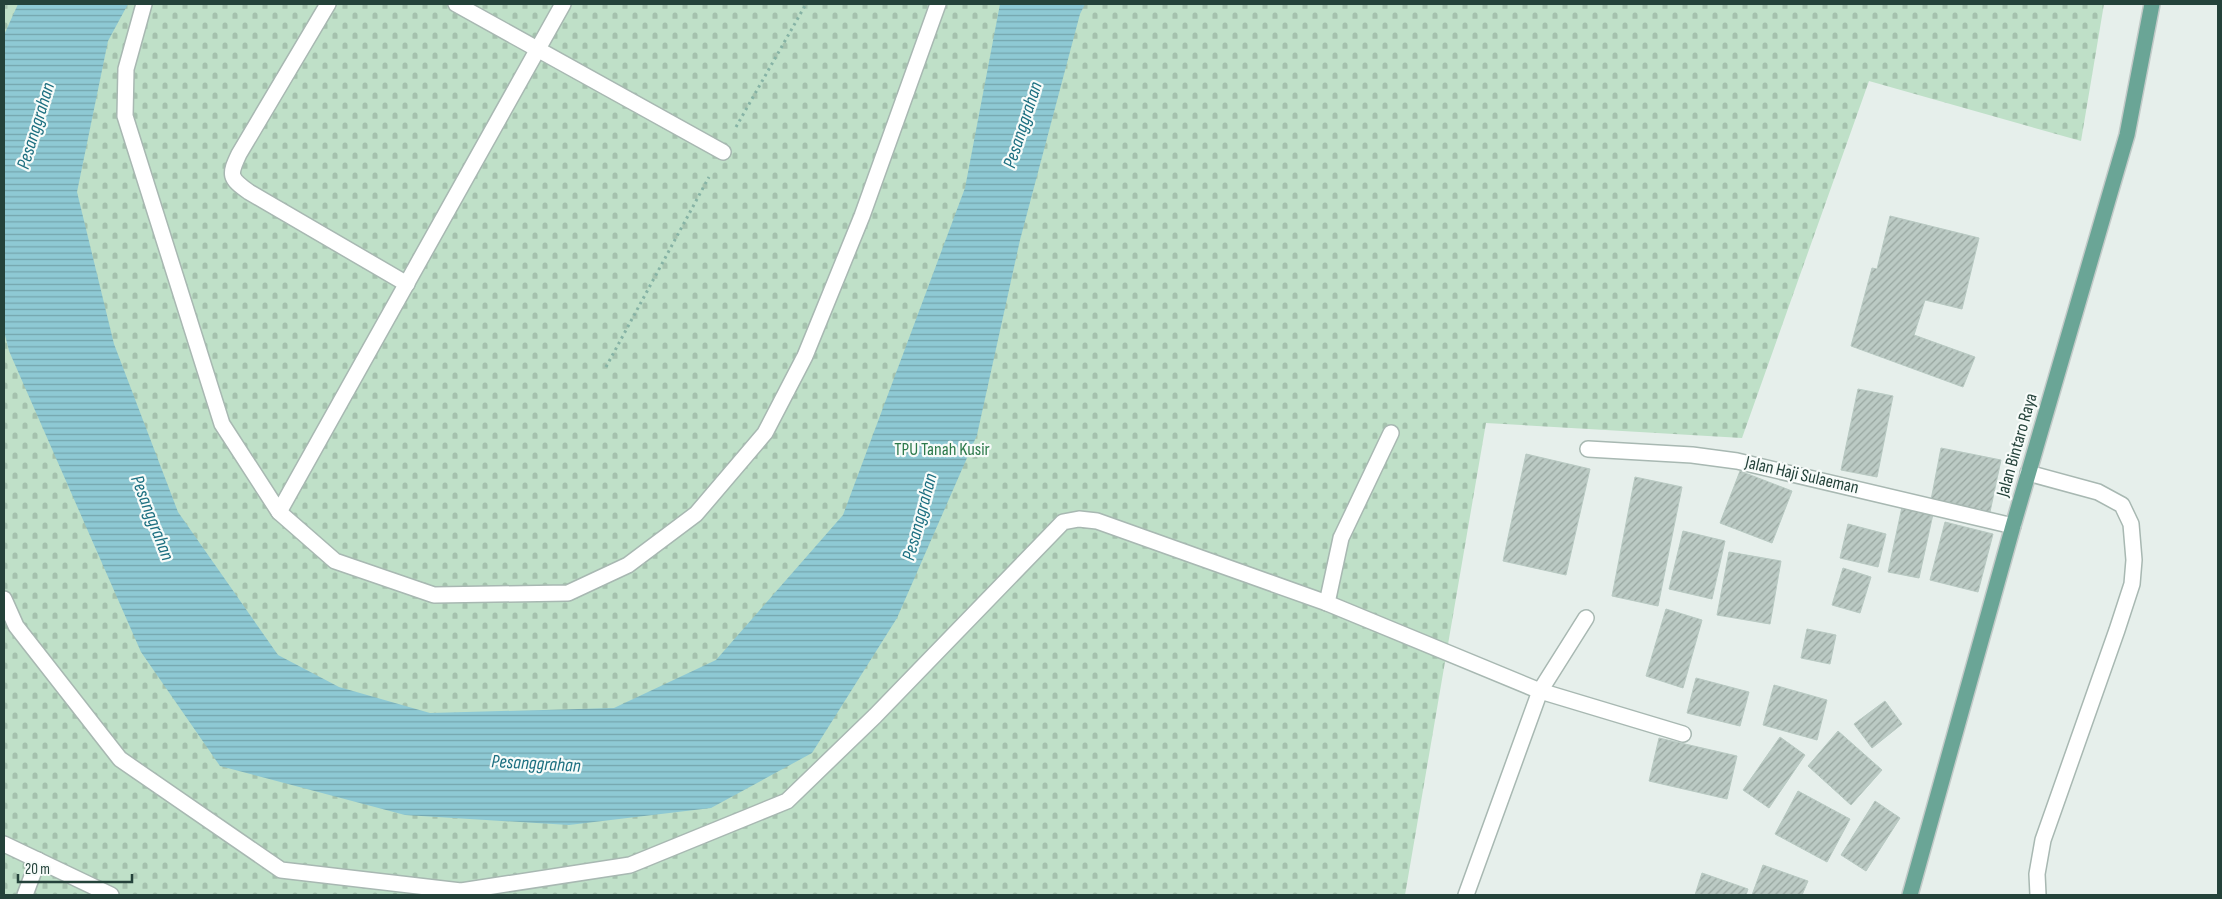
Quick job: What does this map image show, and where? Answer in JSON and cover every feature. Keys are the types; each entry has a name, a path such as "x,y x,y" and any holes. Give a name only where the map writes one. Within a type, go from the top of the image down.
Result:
{"main road":[{"name":"Jalan Bintaro Raya","path":"1910,895 2013,526 2127,135 2152,4"}],"street":[{"path":"144,4 126,69 125,116 222,424 279,512 335,561 434,595 568,593 628,565 696,514 765,433 805,356 862,216 938,4"},
{"path":"328,4 239,154 232,175 234,182 248,192 407,284"},
{"path":"456,4 723,152"},
{"path":"279,512 563,4"},
{"path":"1327,603 1341,538 1391,433"},
{"name":"Jalan Haji Sulaeman","path":"1588,449 1692,455 1737,461 2013,526"},
{"path":"2028,474 2098,492 2122,506 2131,524 2134,560 2132,584 2044,840 2037,874 2038,895"},
{"path":"4,599 16,626 120,759 281,870 460,890 630,865 787,801 875,716 1063,522 1079,519 1097,521 1327,603 1540,692 1683,734"},
{"path":"1466,895 1540,692 1586,618"},
{"path":"4,844 111,895"},
{"path":"25,895 38,860"}],"path":[{"path":"606,367 806,4"}],"green space":[{"name":"TPU Tanah Kusir","path":"4,4 2104,4 2081,141 1869,81 1742,438 1486,423 1405,895 4,895"}],"water":[{"name":"Pesanggrahan","path":"18,4 128,4 108,41 77,192 114,344 178,512 278,655 339,687 430,713 614,708 716,660 843,515 965,188 1000,4 1085,4 1080,14 1020,240 977,435 897,618 812,753 711,808 569,825 405,815 220,766 141,652 9,351 4,331 4,35"}],"building":[{"path":"1890,216 1979,238 1962,309 1925,300 1914,335 1975,357 1963,387 1851,346 1872,268 1877,269"},
{"path":"1858,389 1893,396 1877,477 1841,470"},
{"path":"1941,448 2001,460 1990,512 1931,500"},
{"path":"1526,454 1590,469 1566,575 1503,561"},
{"path":"1740,471 1792,491 1772,543 1720,523"},
{"path":"1635,477 1682,487 1658,606 1612,596"},
{"path":"1902,507 1933,514 1919,578 1888,572"},
{"path":"1945,522 1993,534 1978,592 1930,580"},
{"path":"1848,524 1886,534 1878,567 1840,558"},
{"path":"1683,531 1725,541 1712,599 1669,589"},
{"path":"1729,552 1781,561 1770,624 1717,615"},
{"path":"1843,568 1871,577 1860,613 1832,605"},
{"path":"1666,609 1702,620 1683,688 1646,676"},
{"path":"1807,629 1836,635 1830,664 1801,658"},
{"path":"1696,678 1749,692 1740,726 1687,713"},
{"path":"1774,685 1827,700 1817,740 1763,725"},
{"path":"1885,701 1902,724 1872,748 1854,724"},
{"path":"1838,731 1882,770 1851,805 1808,766"},
{"path":"1780,737 1805,755 1769,808 1743,790"},
{"path":"1659,738 1737,756 1727,799 1649,781"},
{"path":"1798,791 1850,819 1827,862 1775,834"},
{"path":"1875,801 1900,818 1866,871 1841,855"},
{"path":"1763,865 1808,881 1802,895 1752,895"},
{"path":"1702,873 1748,889 1746,895 1695,895"}]}
